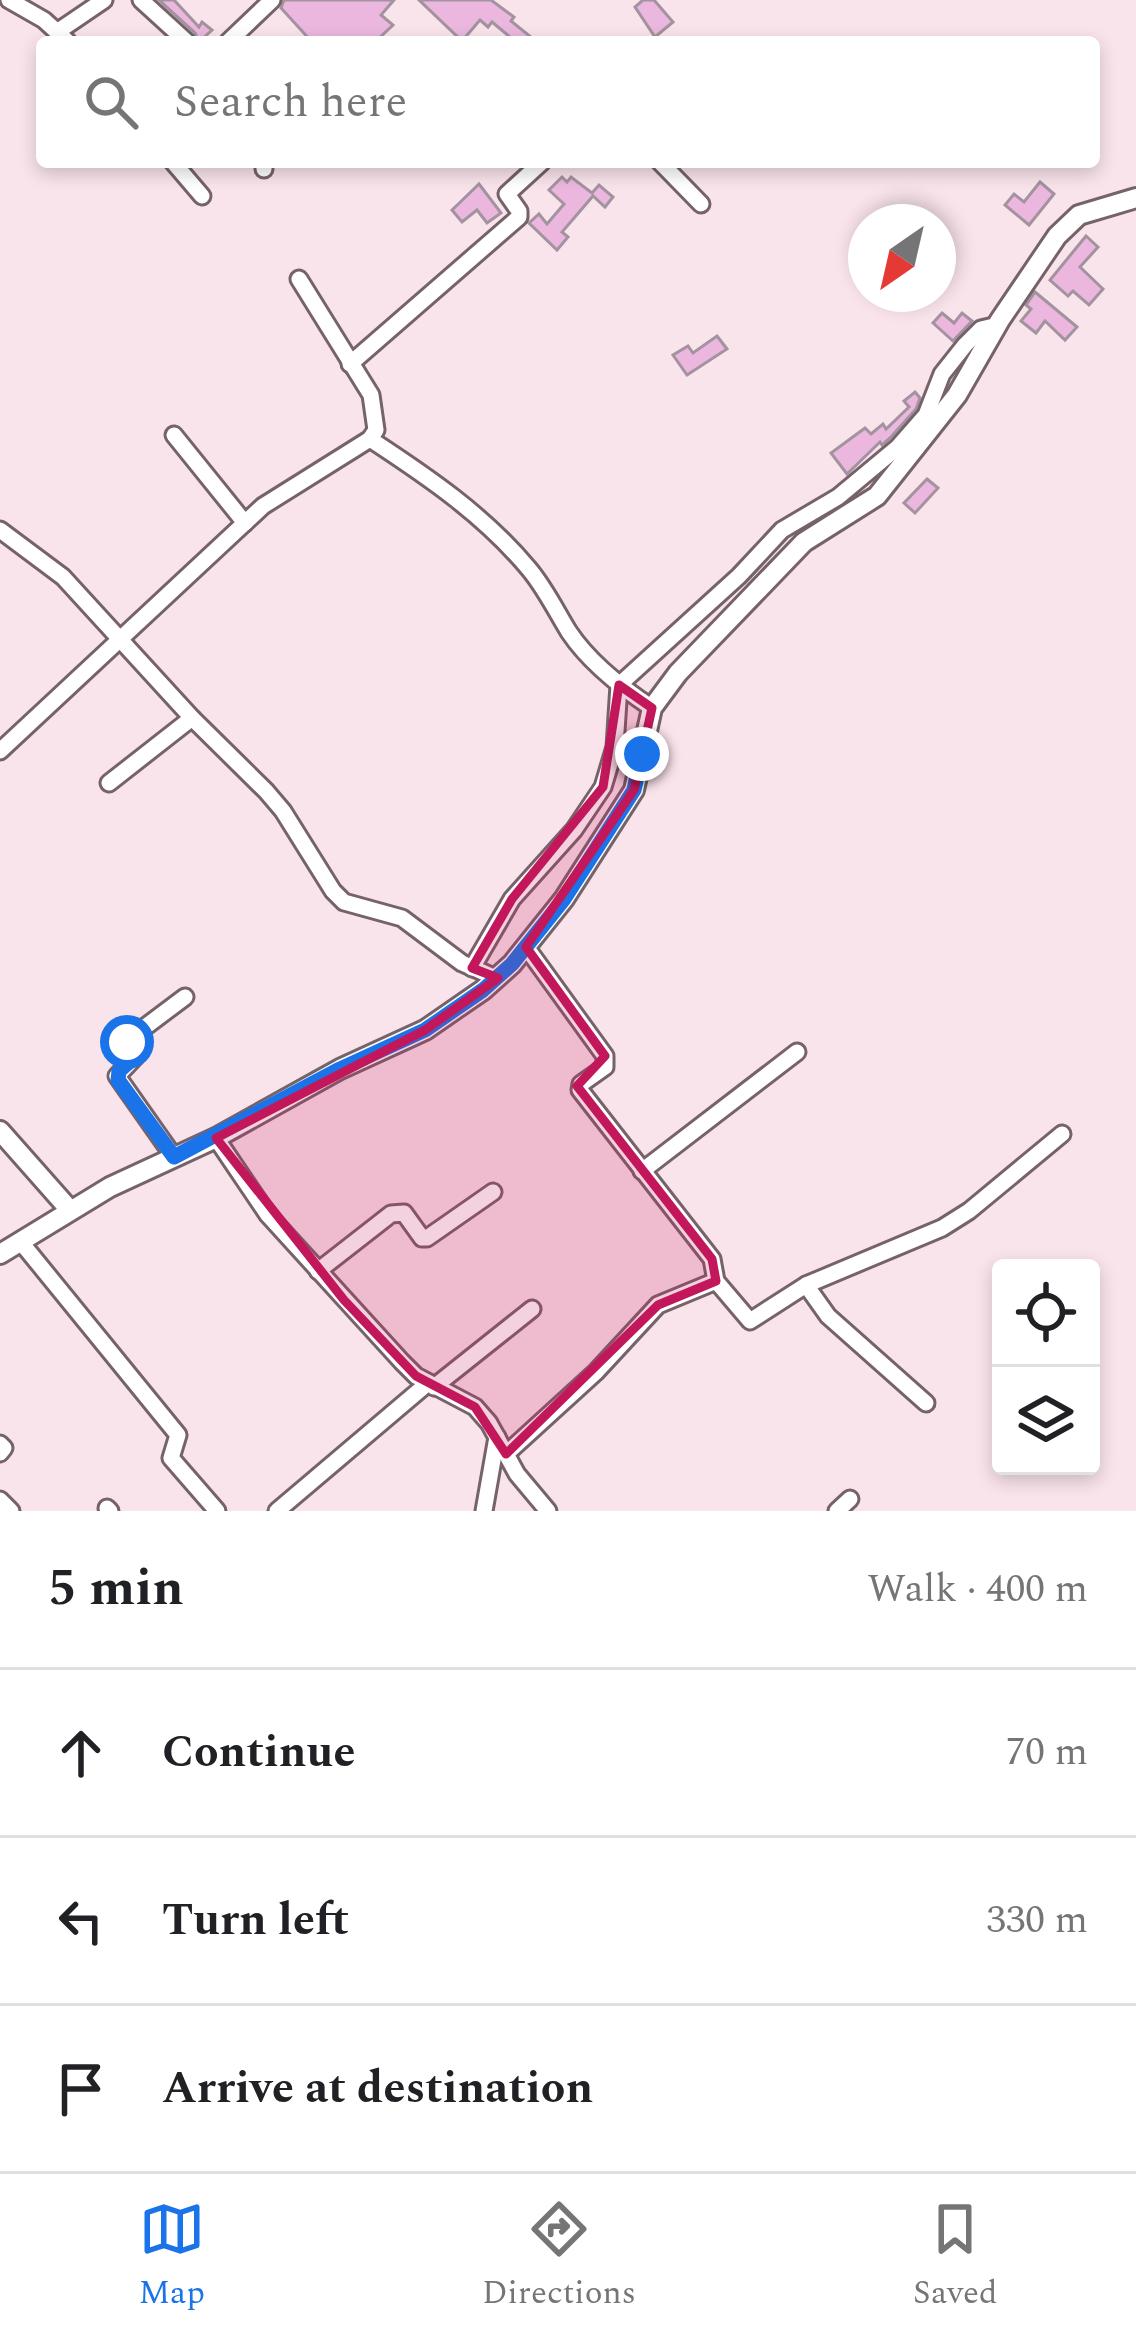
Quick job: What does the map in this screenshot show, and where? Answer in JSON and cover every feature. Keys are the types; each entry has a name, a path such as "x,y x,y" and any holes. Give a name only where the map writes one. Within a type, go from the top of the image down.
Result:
{"street":[{"path":"9,0 61,36"},
{"path":"63,36 104,0"},
{"path":"141,0 181,36"},
{"path":"234,36 272,0"},
{"path":"178,168 202,196"},
{"path":"350,364 519,217 508,194 536,168"},
{"path":"667,168 701,204"},
{"path":"0,1254 27,1250 69,1209 425,1030 496,978 564,899 634,790 652,708 678,673 804,542 877,496 958,395 1057,236 1079,215 1136,198"},
{"path":"0,751 263,506 370,439 376,430 371,395 299,279"},
{"path":"472,968 512,899 574,830 603,787 615,747 620,685 740,576 782,530 838,497 898,447 926,415 942,374 965,345 981,329 998,325"},
{"path":"174,435 245,523"},
{"path":"370,439 464,504 501,536 533,574 572,637 620,685 652,708"},
{"path":"0,530 63,577 283,811 344,902 401,918 472,968 496,978"},
{"path":"109,783 192,718"},
{"path":"526,947 605,1056 604,1066 580,1090 712,1259 716,1281 750,1321 806,1285 942,1228 1062,1135"},
{"path":"174,1157 117,1076 136,1056 129,1039 184,998"},
{"path":"642,1172 797,1052"},
{"path":"0,1131 69,1209"},
{"path":"216,1138 249,1191 416,1376 475,1407 517,1474 548,1511"},
{"path":"318,1271 391,1214 404,1213 422,1238 428,1238 493,1192"},
{"path":"27,1250 174,1430 179,1439 171,1457 218,1511"},
{"path":"506,1454 596,1372 658,1305 716,1281"},
{"path":"806,1285 828,1316 926,1403"},
{"path":"277,1511 532,1309"},
{"path":"484,1511 497,1437"},
{"path":"0,1444 4,1448 0,1454"}],"highlighted area":[{"path":"619,685 652,708 634,790 526,947 605,1056 577,1086 712,1259 716,1281 658,1305 506,1454 475,1407 416,1376 344,1300 216,1138 425,1030 498,978 472,968 512,899 603,787"}],"building":[{"path":"159,0 174,0 199,27 202,22 212,30 206,36 195,33"},
{"path":"284,0 394,0 381,15 393,25 381,36 307,36 281,8"},
{"path":"419,0 491,0 530,36 509,36 492,22 488,27 480,20 466,36 457,36"},
{"path":"643,0 654,0 673,22 654,36 635,7"},
{"path":"562,177 567,182 571,177 592,193 599,185 613,197 605,207 593,196 562,232 568,237 557,250 529,223 539,214 547,224 564,204 549,190"},
{"path":"1040,182 1054,194 1029,225 1005,205 1014,194 1024,202"},
{"path":"479,184 501,213 487,223 477,210 462,222 452,210"},
{"path":"1086,236 1098,247 1080,267 1103,289 1089,305 1073,291 1068,296 1050,280"},
{"path":"1035,292 1077,327 1065,340 1045,321 1036,333 1021,321 1031,309 1026,305"},
{"path":"942,313 954,323 962,313 972,321 953,341 933,323"},
{"path":"717,336 727,349 687,375 673,355 688,346 693,353"},
{"path":"915,392 920,398 916,409 847,474 831,453 865,428 871,434 883,424 886,429 909,407 904,401"},
{"path":"927,479 938,488 915,513 904,503"}],"route":[{"path":"127,1042 136,1056 119,1071 118,1080 174,1157 425,1030 512,964 564,899 634,790 642,754"}]}
